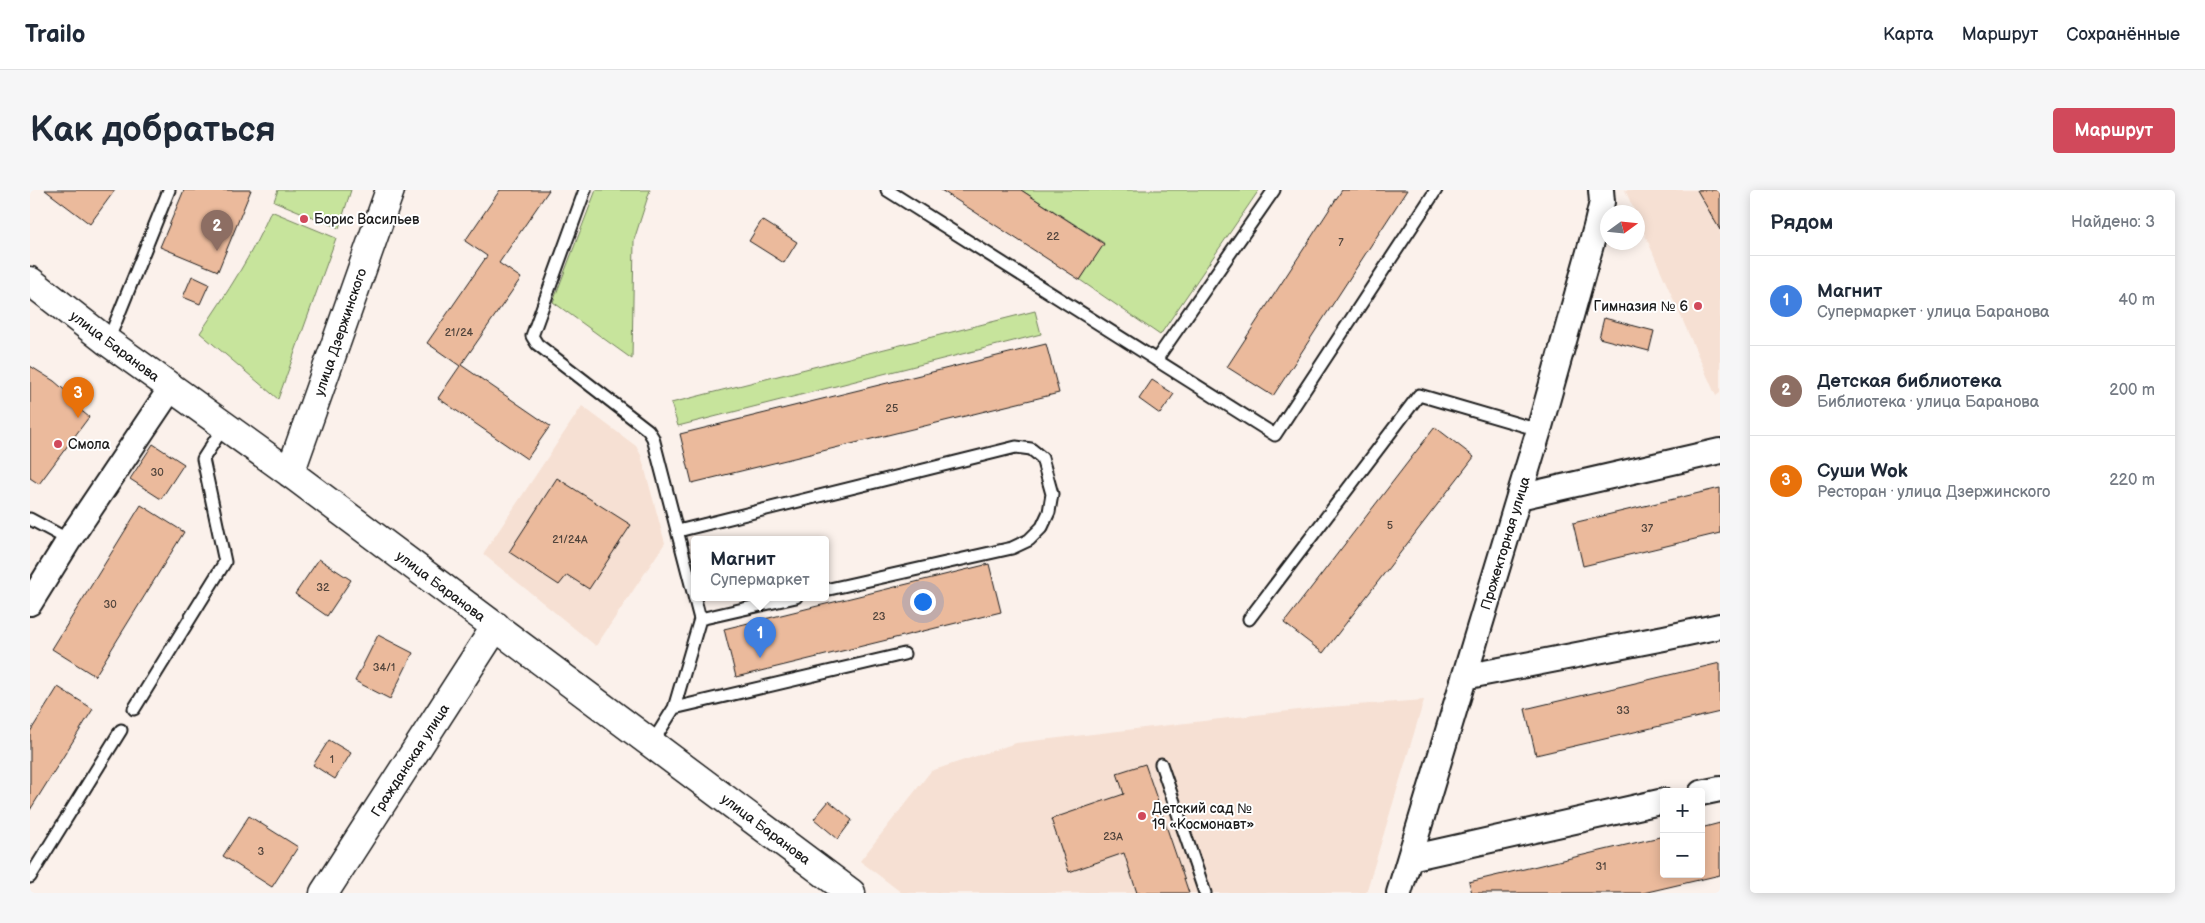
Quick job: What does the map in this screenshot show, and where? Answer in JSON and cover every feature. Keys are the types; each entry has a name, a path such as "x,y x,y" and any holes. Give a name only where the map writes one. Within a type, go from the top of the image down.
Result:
{"street":[{"name":"улица Дзержинского","path":"290,473 390,190"},
{"name":"Прожекторная улица","path":"1399,893 1539,430 1596,227 1602,202 1601,190"},
{"name":"улица Баранова","path":"30,281 108,342 290,473 851,893"},
{"path":"30,604 69,540 170,388"},
{"path":"247,442 280,445 293,442 307,428"},
{"path":"1519,497 1720,451"},
{"name":"Гражданская улица","path":"324,893 496,626"},
{"path":"1464,677 1720,626"},
{"path":"1705,792 1720,789"},
{"path":"1410,858 1660,803"}],"lane":[{"path":"108,342 169,190"},
{"path":"585,190 532,336 537,344 651,434 691,582"},
{"path":"887,190 1274,435 1436,190"},
{"path":"1156,360 1274,190"},
{"path":"1249,619 1420,395 1539,430"},
{"path":"134,709 225,562 203,459 224,426"},
{"path":"678,531 1016,447 1032,449 1042,458 1052,494 1049,512 1042,527 1029,540 1012,548 829,589"},
{"path":"30,519 69,540"},
{"path":"652,743 674,708 700,618 696,601"},
{"path":"700,618 778,601"},
{"path":"674,708 904,654"},
{"path":"30,877 121,730"},
{"path":"1161,764 1204,893"}],"shaded area":[{"name":"Гимназия № 6","path":"1625,190 1720,190 1720,393 1716,396 1645,235 1645,205 1632,205"},
{"path":"582,406 636,446 641,455 665,543 596,646 483,554"},
{"name":"Детский сад № 19 «Космонавт»","path":"1424,700 1366,893 902,893 860,861 931,771 1016,743 1315,708"}],"green space":[{"path":"278,190 351,190 339,228 274,201"},
{"path":"596,190 650,190 634,240 632,359 553,302"},
{"path":"1021,190 1259,190 1160,335 1080,280 1104,243"},
{"path":"271,211 336,238 278,399 200,333 247,258"},
{"path":"1035,311 1041,334 678,426 671,403"}],"building":[{"path":"45,190 115,190 90,224"},
{"path":"184,190 251,190 218,271 160,247"},
{"path":"500,190 549,190 499,263 521,278 461,365 550,426 527,459 438,398 460,366 427,343 487,256 465,241"},
{"path":"941,190 1021,190 1104,244 1080,280"},
{"path":"1342,190 1407,190 1273,396 1227,367"},
{"path":"1697,190 1720,190 1720,230"},
{"path":"762,220 797,242 784,263 749,241"},
{"path":"192,276 209,284 200,304 183,297"},
{"path":"1604,318 1654,331 1649,351 1599,338"},
{"path":"1046,344 1059,393 692,483 680,434"},
{"path":"30,366 54,381 68,393 80,406 78,408 89,417 39,484 30,478"},
{"path":"1152,380 1174,394 1160,414 1139,399"},
{"path":"1435,427 1474,457 1323,653 1284,623"},
{"path":"153,444 184,464 161,499 130,479"},
{"path":"557,478 631,525 589,589 567,575 559,585 509,552"},
{"path":"1720,488 1720,533 1583,566 1573,523"},
{"path":"141,505 184,532 95,676 52,649"},
{"path":"319,559 351,580 327,616 295,594"},
{"path":"989,564 1001,612 736,677 724,629"},
{"path":"378,635 413,653 390,699 355,681"},
{"path":"1720,663 1720,712 1536,755 1525,709"},
{"path":"58,687 93,709 30,810 30,732"},
{"path":"329,740 351,753 335,779 313,765"},
{"path":"1145,764 1189,893 1137,893 1124,853 1069,872 1051,819 1124,794 1117,773"},
{"path":"829,801 852,820 838,839 814,819"},
{"path":"249,816 298,847 272,887 223,856"},
{"path":"1720,823 1720,875 1643,893 1472,893 1469,882 1660,837 1660,878 1705,878 1705,827"}],"place":[{"name":"Борис Васильев","path":"304,219"},
{"name":"Детская библиотека","path":"217,251"},
{"name":"Гимназия № 6","path":"1698,306"},
{"name":"Суши Wok","path":"78,418"},
{"name":"Смола","path":"58,444"},
{"name":"Магнит","path":"760,658"},
{"name":"Детский сад № 19 «Космонавт»","path":"1142,816"}]}
